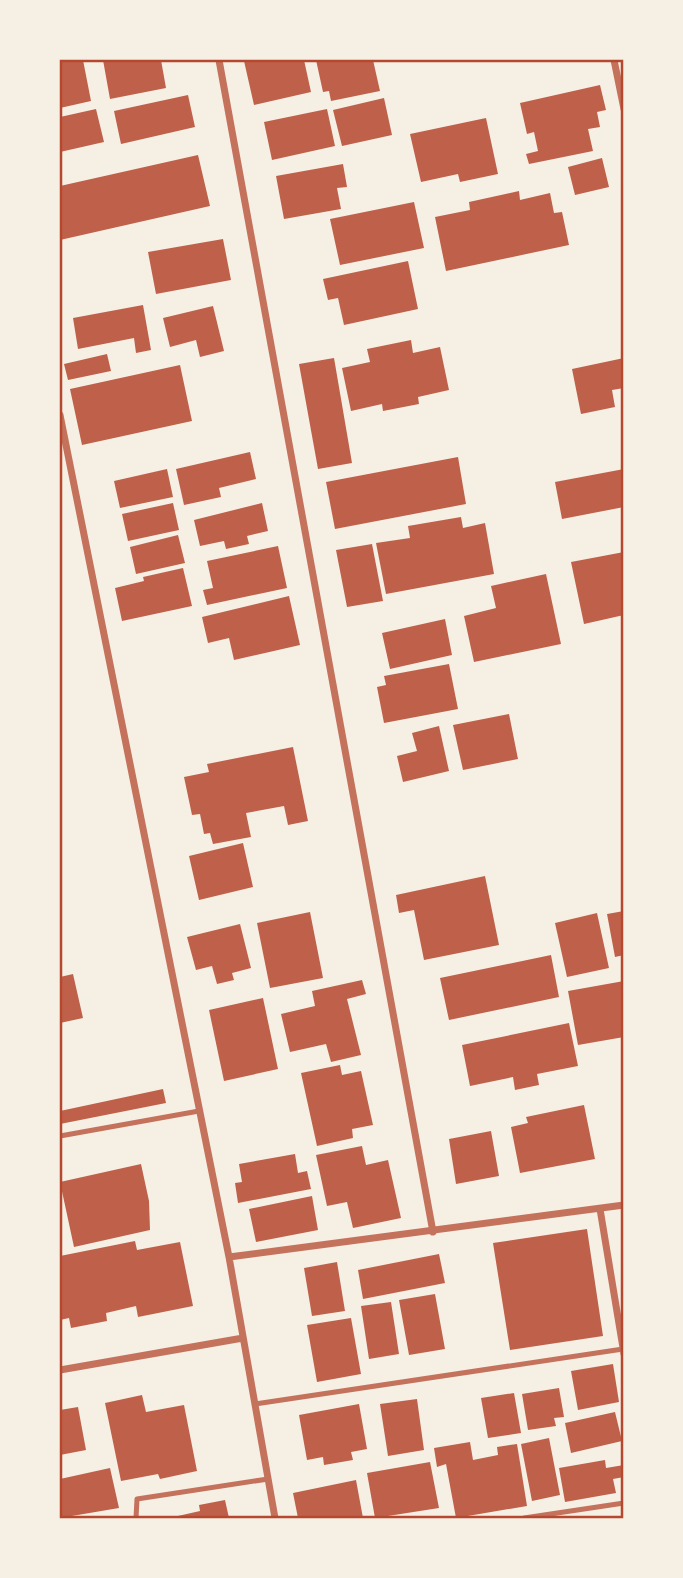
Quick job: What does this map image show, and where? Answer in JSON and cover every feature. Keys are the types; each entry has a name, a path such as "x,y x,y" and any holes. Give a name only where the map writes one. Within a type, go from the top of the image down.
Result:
{"street":[{"path":"219,60 433,1231"},
{"path":"614,60 624,109"},
{"path":"60,415 229,1257 275,1518"},
{"path":"229,1257 624,1205"},
{"path":"600,1209 624,1354"},
{"path":"60,1370 243,1338"}],"lane":[{"path":"60,1136 199,1111"},
{"path":"255,1404 623,1349"},
{"path":"136,1518 137,1500 268,1479"},
{"path":"524,1518 624,1503"}],"building":[{"path":"60,60 83,60 91,101 60,108"},
{"path":"103,60 161,60 166,88 110,99"},
{"path":"304,60 311,92 254,105 244,61"},
{"path":"316,60 373,60 380,91 331,101 329,91 323,92"},
{"path":"600,85 606,110 597,112 600,127 588,129 593,151 529,164 526,154 538,151 534,132 527,134 520,103"},
{"path":"188,95 195,127 121,144 114,111"},
{"path":"384,98 392,135 342,146 333,110"},
{"path":"96,109 104,142 60,152 60,117"},
{"path":"327,109 335,146 272,160 264,122"},
{"path":"486,118 498,174 460,182 458,174 421,182 410,134"},
{"path":"198,155 210,206 60,240 60,186"},
{"path":"602,158 609,187 575,195 568,167"},
{"path":"343,164 347,187 337,188 341,209 284,219 276,176"},
{"path":"519,191 520,200 550,193 554,213 562,212 569,245 446,271 435,217 470,210 469,202"},
{"path":"414,202 424,248 340,265 330,219"},
{"path":"223,239 231,280 156,294 148,252"},
{"path":"408,261 418,309 344,325 338,298 328,300 323,279"},
{"path":"143,305 151,350 136,353 134,338 78,349 73,318"},
{"path":"213,306 224,351 200,357 196,340 170,347 163,318"},
{"path":"411,340 413,353 440,347 449,390 418,397 419,404 383,411 382,404 351,411 342,368 370,362 367,349"},
{"path":"107,354 111,371 68,380 64,364"},
{"path":"334,358 352,463 318,469 299,364"},
{"path":"624,358 624,388 612,390 615,407 581,414 572,369"},
{"path":"180,365 192,421 82,445 70,389"},
{"path":"250,452 256,479 219,488 221,497 184,505 176,469"},
{"path":"458,457 466,504 335,529 326,482"},
{"path":"167,469 173,497 120,508 114,481"},
{"path":"624,469 624,507 562,519 555,482"},
{"path":"173,503 179,530 128,541 122,514"},
{"path":"262,503 268,531 247,536 249,544 226,549 224,541 200,546 194,520"},
{"path":"461,517 463,528 485,523 494,574 386,594 376,543 410,538 408,526"},
{"path":"178,535 185,563 136,574 130,547"},
{"path":"372,544 383,601 347,607 336,550"},
{"path":"278,546 287,588 207,605 203,590 213,588 207,561"},
{"path":"624,552 624,615 584,624 571,562"},
{"path":"183,568 192,606 122,621 115,588 144,581 143,577"},
{"path":"546,574 561,644 474,662 464,616 496,608 491,586"},
{"path":"289,596 300,645 234,660 229,638 208,643 202,617"},
{"path":"445,619 452,655 390,669 382,633"},
{"path":"449,664 458,709 384,723 377,687 386,685 384,676"},
{"path":"509,714 518,759 463,770 453,725"},
{"path":"439,726 449,771 403,782 397,756 417,751 412,733"},
{"path":"293,747 308,821 288,825 284,806 246,813 251,837 213,844 210,833 204,834 200,814 192,815 184,777 209,772 207,764"},
{"path":"243,843 253,887 199,900 189,856"},
{"path":"485,876 499,945 424,960 414,910 399,913 396,895"},
{"path":"624,911 624,955 615,957 607,914"},
{"path":"310,912 323,978 270,988 257,923"},
{"path":"597,913 609,968 567,977 555,923"},
{"path":"240,924 251,968 232,973 234,980 217,984 212,966 196,970 187,937"},
{"path":"551,955 559,997 449,1020 440,978"},
{"path":"73,974 83,1018 60,1023 60,977"},
{"path":"362,980 366,994 347,999 361,1055 331,1062 326,1044 290,1052 281,1014 315,1006 312,991"},
{"path":"624,981 624,1037 578,1045 568,991"},
{"path":"263,998 278,1069 224,1081 209,1010"},
{"path":"569,1023 578,1066 537,1074 539,1085 515,1090 513,1077 470,1086 462,1045"},
{"path":"340,1065 342,1075 361,1071 373,1125 352,1129 353,1138 317,1146 301,1073"},
{"path":"163,1089 166,1103 60,1124 60,1111"},
{"path":"584,1105 595,1159 520,1173 511,1127 528,1123 526,1117"},
{"path":"491,1131 499,1176 456,1184 449,1139"},
{"path":"362,1146 366,1165 388,1160 401,1218 353,1228 347,1202 327,1206 316,1155"},
{"path":"295,1154 298,1173 307,1171 311,1189 238,1203 235,1183 242,1182 239,1164"},
{"path":"141,1164 149,1201 150,1230 74,1247 60,1182"},
{"path":"312,1196 318,1230 256,1242 249,1209"},
{"path":"587,1229 603,1336 510,1350 493,1243"},
{"path":"135,1241 137,1250 180,1242 193,1306 138,1317 136,1306 106,1313 107,1321 71,1328 69,1318 60,1320 60,1256"},
{"path":"439,1254 445,1283 363,1299 358,1270"},
{"path":"337,1262 345,1311 312,1316 304,1268"},
{"path":"435,1294 445,1349 409,1355 399,1300"},
{"path":"391,1302 399,1354 369,1359 361,1306"},
{"path":"351,1318 361,1374 317,1382 307,1325"},
{"path":"613,1364 619,1402 578,1410 571,1371"},
{"path":"559,1388 564,1417 554,1418 556,1426 528,1430 522,1394"},
{"path":"514,1393 521,1433 488,1438 481,1398"},
{"path":"142,1395 146,1412 184,1405 197,1471 160,1479 158,1474 121,1481 105,1403"},
{"path":"417,1399 424,1450 388,1456 380,1404"},
{"path":"359,1404 367,1449 351,1452 353,1460 324,1465 323,1457 307,1460 299,1415"},
{"path":"78,1407 86,1450 60,1455 60,1410"},
{"path":"615,1412 622,1441 571,1453 565,1423"},
{"path":"549,1438 560,1495 532,1501 521,1444"},
{"path":"470,1442 473,1460 498,1455 497,1447 517,1444 527,1506 456,1518 446,1464 437,1467 434,1448"},
{"path":"605,1460 606,1468 624,1465 624,1477 613,1479 616,1493 565,1502 559,1468"},
{"path":"430,1462 439,1508 375,1518 367,1473"},
{"path":"110,1468 119,1508 60,1518 60,1479"},
{"path":"356,1480 363,1518 298,1518 293,1493"},
{"path":"225,1500 229,1518 169,1518 200,1511 199,1505"}]}
